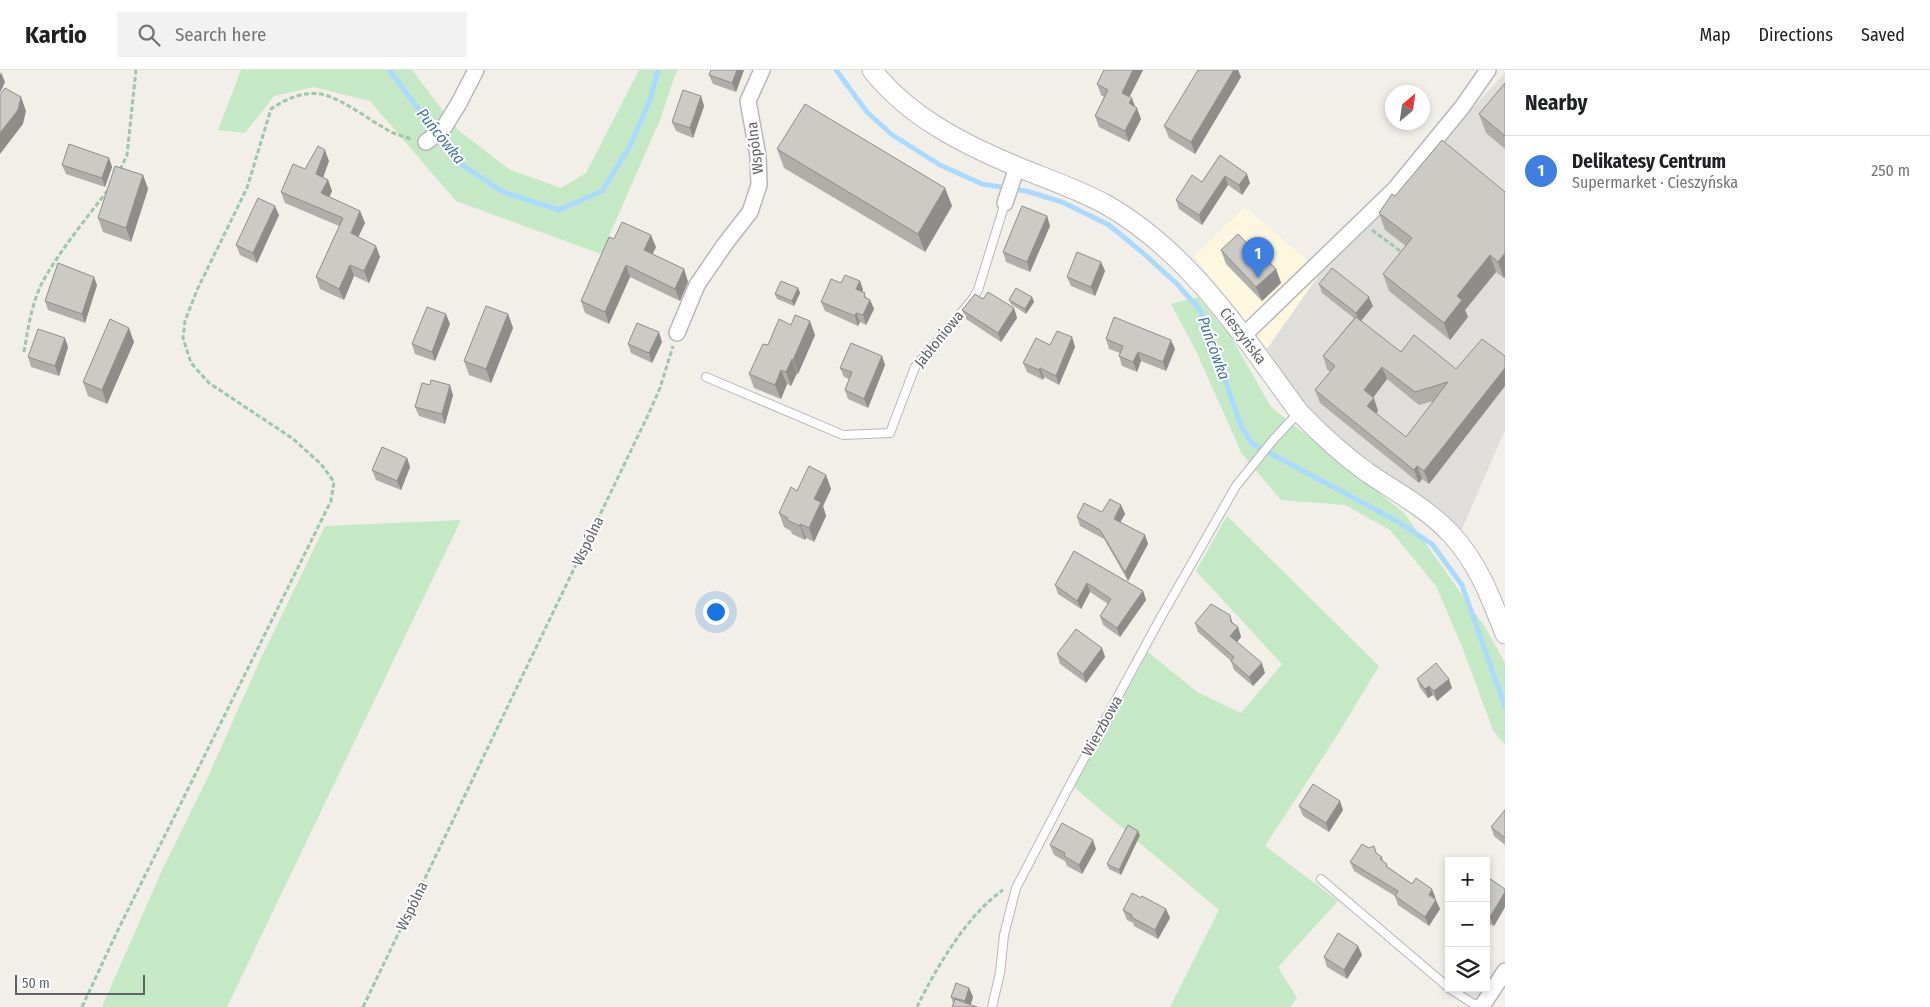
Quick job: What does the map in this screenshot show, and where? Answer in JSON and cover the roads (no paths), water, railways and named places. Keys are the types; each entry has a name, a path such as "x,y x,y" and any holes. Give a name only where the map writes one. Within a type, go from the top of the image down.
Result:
{"street":[{"path":"426,142 443,129 476,70"},
{"name":"Wspólna","path":"677,333 697,286 725,244 750,212 759,185 758,156 748,101 762,70"},
{"name":"Cieszyńska","path":"872,70 879,80 915,114 1015,174 1065,186 1105,204 1158,239 1201,282 1299,412 1339,451 1438,521 1451,534 1471,560 1487,587 1505,634"},
{"path":"1243,336 1395,189 1463,106 1488,70"},
{"path":"1005,203 1015,174"},
{"path":"1487,1003 1505,971"}],"lane":[{"name":"Jabłoniowa","path":"706,377 843,435 890,433 915,367 972,300 978,290 1005,203"},
{"name":"Wierzbowa","path":"992,1007 1000,972 1004,935 1016,888 1161,617 1236,486 1254,462 1299,412"},
{"path":"1321,879 1445,985"},
{"path":"1455,992 1472,1003 1487,1003"}],"waterway":[{"name":"Puńcówka","path":"389,70 459,163 503,192 559,210 602,191 629,148 650,100 658,70"},
{"name":"Puńcówka","path":"836,70 867,112 891,134 940,165 982,184 1026,191 1062,202 1109,225 1177,284 1200,310 1242,428 1253,444 1397,521 1432,544 1462,585 1505,707"}],"place":[{"name":"Delikatesy Centrum","path":"1258,278"}]}
